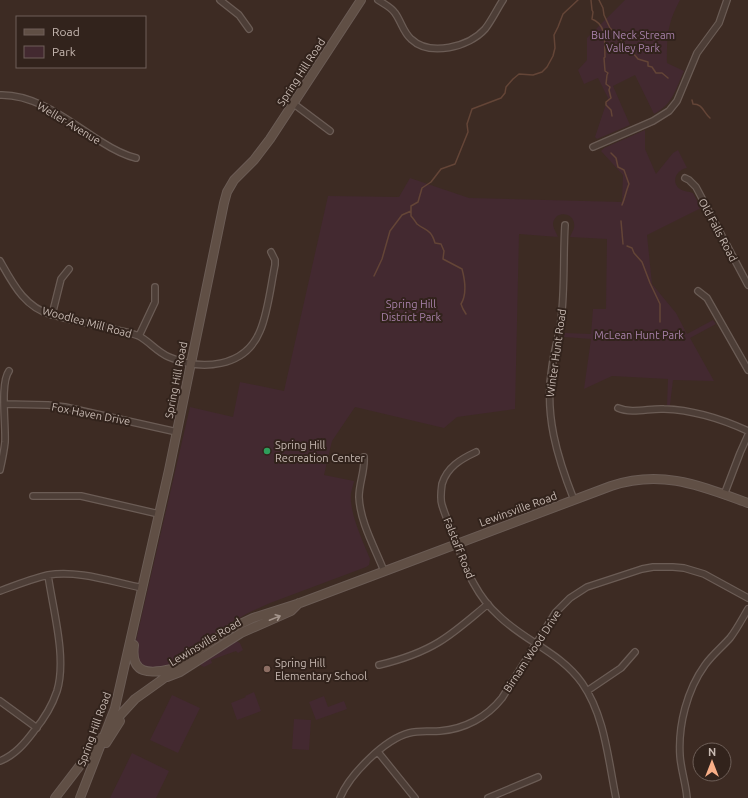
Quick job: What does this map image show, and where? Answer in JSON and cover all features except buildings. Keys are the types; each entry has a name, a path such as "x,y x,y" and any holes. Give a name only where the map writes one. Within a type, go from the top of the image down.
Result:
{"main road":[{"name":"Spring Hill Road","path":"80,798 115,708 160,514 190,362 227,192 234,180 254,160 270,139 361,0"},
{"name":"Lewinsville Road","path":"55,798 91,749 135,699 163,679 172,669 199,649 244,622 289,605 300,603 620,483 652,478 679,481 748,503"},
{"name":"Lewinsville Road","path":"163,679 180,672 241,633 292,612 300,603"},
{"path":"241,633 244,622"},
{"path":"134,627 133,653 136,664 139,668 153,673 172,669"},
{"path":"195,662 195,656 199,649"},
{"path":"90,772 104,745 135,699"}],"street":[{"path":"220,0 239,15 249,29"},
{"path":"378,0 395,12 412,40 426,46 443,48 458,46 478,35 491,21 503,0"},
{"path":"593,147 658,118 669,111 680,95 697,53 719,23 727,0"},
{"name":"Weller Avenue","path":"0,96 23,98 39,104 118,151 136,158"},
{"path":"294,104 330,131"},
{"name":"Old Falls Road","path":"685,178 696,187 748,285"},
{"name":"Winter Hunt Road","path":"565,225 562,305 550,382 550,411 557,453 574,500"},
{"name":"Woodlea Mill Road","path":"0,261 18,291 29,304 42,312 139,336 168,357 211,365 226,362 240,356 255,341 263,323 275,265 275,260 271,252"},
{"path":"52,315 61,279 69,269"},
{"path":"139,336 155,302 155,287"},
{"path":"698,291 707,298 748,370"},
{"path":"0,470 5,441 4,380 9,371"},
{"name":"Fox Haven Drive","path":"4,404 42,405 64,408 177,432"},
{"path":"618,408 628,411 664,409 692,412 720,420 748,431"},
{"path":"724,495 748,435"},
{"name":"Falstaff Road","path":"476,452 463,458 452,466 442,484 441,498 442,505 470,577 488,604 506,623 565,664 587,691 594,703 602,726 616,798"},
{"path":"364,457 364,470 359,490 360,504 365,523 384,571"},
{"path":"33,496 81,496 160,514"},
{"name":"Birnam Wood Drive","path":"340,798 352,777 366,762 393,740 408,733 454,729 468,725 484,715 502,698 556,612 566,601 578,592 596,583 642,569 673,567 704,574 748,598"},
{"path":"0,591 48,575 76,574 143,588"},
{"path":"0,761 10,756 21,747 37,728 54,699 59,682 61,666 60,650 48,575"},
{"path":"379,665 408,657 433,646 457,630 488,604"},
{"path":"687,798 680,756 680,746 682,722 692,688 711,657 737,628 748,609"},
{"path":"587,691 621,668 635,652"},
{"path":"0,701 37,728"},
{"path":"378,752 415,798"},
{"path":"488,798 538,777"}],"green space":[{"name":"Bull Neck Stream Valley Park","path":"625,0 680,0 672,16 670,24 667,46 667,63 684,71 670,101 661,110 654,114 635,75 613,86 630,125 597,139 595,137 608,98 598,78 584,84 578,70 587,60 587,38"},
{"name":"Spring Hill District Park","path":"645,130 645,149 656,174 673,153 678,150 687,168 678,173 675,183 682,190 693,193 701,208 647,235 652,284 676,313 687,334 713,320 716,324 690,338 714,381 673,380 670,405 667,405 668,379 612,376 584,389 591,339 564,337 565,333 591,334 593,309 606,309 607,239 570,237 574,224 570,216 564,214 557,216 553,222 553,226 558,237 519,234 515,409 457,417 444,428 355,407 332,441 324,475 354,481 351,493 352,509 357,527 370,559 369,565 248,613 232,622 169,665 161,669 144,669 135,658 134,649 190,407 233,417 240,382 284,391 328,196 399,197 410,178 469,198 622,202 623,175 601,151 604,148"},
{"path":"231,641 240,643 243,650 238,653 236,651 211,660 212,663 204,667 200,665 200,662"},
{"path":"254,692 261,711 237,720 231,703"},
{"path":"172,695 200,708 178,753 150,740"},
{"path":"324,696 328,707 344,701 347,709 316,720 309,702"},
{"path":"294,719 311,720 309,750 292,749"},
{"path":"132,753 169,771 156,798 110,798"}],"waterway":[{"path":"466,314 461,304 465,287 462,269 443,259 444,251 441,244 435,243 432,235 417,224 411,216 411,206 418,202 422,188 431,182 441,169 455,164 468,132 467,124 472,109 501,98 505,93 506,87 519,74 533,75 542,72 547,67 553,56 555,48 554,35 563,14 578,0"},
{"path":"591,0 593,12 592,19 601,26 604,35 605,71 608,73 606,84 610,87 609,90 611,98 606,102 606,105 611,110 612,116"},
{"path":"599,0 610,28 615,33 616,38 621,40 622,45"},
{"path":"628,47 638,59 648,62 648,66 652,67 656,73 662,73 668,78"},
{"path":"692,100 693,104 699,105 710,118"},
{"path":"611,153 616,158 618,167 624,170 629,184 622,205"},
{"path":"374,276 382,259 390,231 402,215 411,211"},
{"path":"621,221 623,244"},
{"path":"627,246 632,248 634,253 642,262 660,304 660,322"}],"place":[{"name":"Spring Hill Recreation Center","path":"267,451"},
{"name":"Spring Hill Elementary School","path":"267,669"}],"park label":[{"name":"McLean Hunt Park","path":"639,335"}]}
